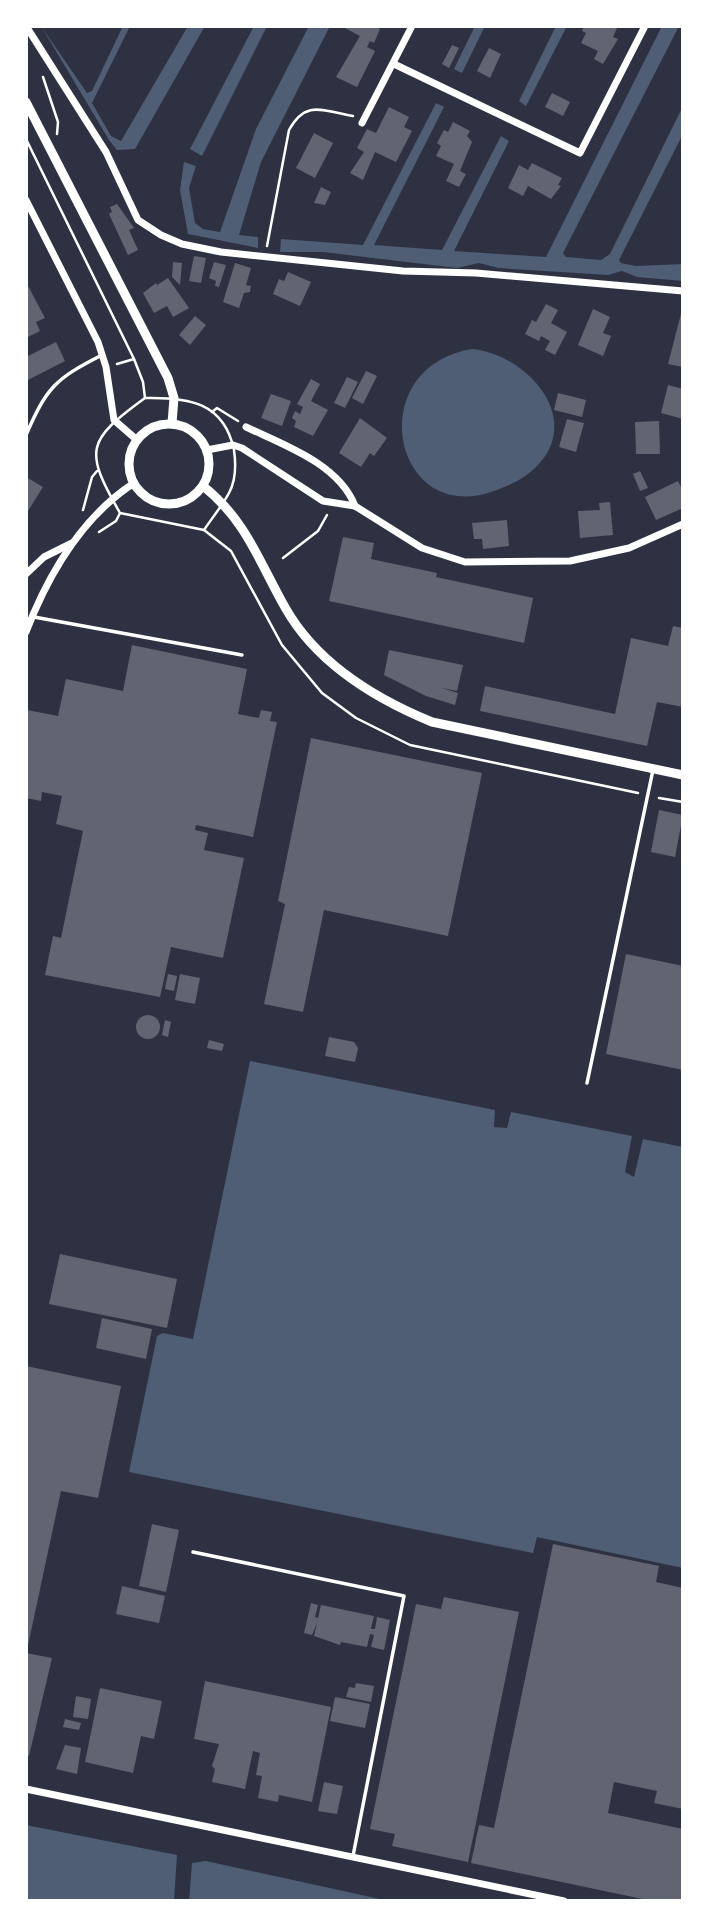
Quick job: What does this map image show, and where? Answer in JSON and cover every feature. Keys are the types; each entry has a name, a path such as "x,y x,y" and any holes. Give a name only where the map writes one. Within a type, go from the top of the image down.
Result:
{"street":[{"path":"364,120 412,26"},
{"path":"394,64 580,153 645,26"},
{"path":"27,27 106,152 138,220 160,235 182,244 403,271 476,273 683,291"},
{"path":"26,102 54,151 168,378 174,398 172,424"},
{"path":"26,200 102,355 114,420 136,440"},
{"path":"172,424 193,432 207,450 209,468 203,486 185,500 168,504 146,496 134,483 129,461 136,440 152,427 172,424"},
{"path":"246,427 298,452 339,479 355,506"},
{"path":"207,450 233,445 242,448 323,501 355,506 422,548 465,562 570,561 629,548 683,524"},
{"path":"26,632 44,590 74,542 111,498 134,483"},
{"path":"203,486 236,516 287,611 309,639 355,682 395,706 432,722 683,775"},
{"path":"26,574 44,557 74,542"},
{"path":"26,1789 564,1901"}],"lane":[{"path":"26,435 44,395 78,367 102,355"},
{"path":"32,617 242,656"},
{"path":"587,1083 653,768"},
{"path":"193,1552 404,1596 353,1856"}],"path":[{"path":"41,73 58,122 54,151"},
{"path":"265,256 289,130 298,114 310,108 364,120"},
{"path":"26,139 134,359 143,382 145,398"},
{"path":"106,367 134,359"},
{"path":"145,398 174,398 192,400 212,412 229,431 233,445 235,474 223,502 204,530 120,513 97,471 100,437 114,420 145,398"},
{"path":"212,412 217,408 246,427"},
{"path":"81,516 92,477 97,471"},
{"path":"283,558 317,531 334,503"}],"water":[{"path":"41,26 87,93 92,91 123,26 130,26 92,103 111,136 121,141 188,26 205,26 135,149 117,150"},
{"path":"254,26 267,26 202,156 190,149"},
{"path":"309,26 330,26 261,162 239,235 258,237 258,248 188,234 180,190 184,162 196,166 189,188 195,223 203,229 220,232 256,129"},
{"path":"475,26 485,26 462,73 454,69"},
{"path":"556,26 567,26 526,106 519,101"},
{"path":"662,26 679,26 563,253 566,257 601,260 610,254 683,106 683,134 619,260 621,263 636,266 683,264 683,281 637,277 622,271 608,275 498,268 479,263 457,268 323,252 280,252 281,239 363,245 436,103 444,107 374,245 442,250 501,136 509,141 454,251 546,257"},
{"path":"472,349 512,363 529,376 543,392 552,410 554,429 549,449 535,468 525,476 494,491 459,496 432,487 413,467 403,441 403,412 414,384 437,362"},
{"path":"250,1061 495,1110 494,1127 507,1128 511,1112 632,1136 625,1172 634,1177 643,1139 683,1147 683,1568 537,1537 533,1553 129,1472 157,1336 163,1333 193,1339"},
{"path":"26,1825 177,1855 174,1901 26,1901"},
{"path":"206,1861 389,1901 189,1901 192,1863"}],"building":[{"path":"341,26 374,26 380,29 374,43 370,41 367,47 375,51 357,87 336,77 360,36"},
{"path":"584,26 617,28 613,37 618,39 603,64 594,59 598,51 581,43 586,33 582,31"},
{"path":"452,45 459,48 449,68 442,64"},
{"path":"489,48 501,54 490,78 477,71"},
{"path":"552,93 570,102 563,116 545,107"},
{"path":"389,107 409,117 404,127 412,131 396,162 375,152 363,180 350,173 364,152 357,148 367,129 376,133"},
{"path":"453,122 470,131 467,136 472,142 460,171 466,174 459,187 446,181 454,164 436,156 441,146 437,143 444,130 448,132"},
{"path":"314,133 333,143 315,178 296,168"},
{"path":"532,163 562,178 558,185 561,186 551,199 528,186 523,196 508,188 519,165 528,170"},
{"path":"321,187 331,192 325,205 314,203"},
{"path":"117,204 134,228 129,230 138,250 128,255 109,214 112,212 110,207"},
{"path":"194,256 206,258 201,283 189,281"},
{"path":"173,262 182,263 180,285 172,277"},
{"path":"214,262 226,265 219,287 215,286 216,281 209,278"},
{"path":"235,263 251,268 246,285 251,286 250,292 244,293 239,308 223,302"},
{"path":"288,272 311,282 300,306 273,294 279,279 284,281"},
{"path":"168,278 189,308 173,317 167,306 154,313 143,293"},
{"path":"26,282 45,318 36,322 40,331 26,338"},
{"path":"546,304 558,310 551,323 567,332 555,355 545,350 550,341 541,336 539,341 525,334 532,320 536,322"},
{"path":"593,309 610,317 603,333 611,336 603,356 578,345"},
{"path":"683,310 683,367 668,364"},
{"path":"195,316 206,325 190,345 179,335"},
{"path":"56,342 65,361 26,381 26,357"},
{"path":"366,371 377,376 363,404 352,398"},
{"path":"347,377 358,382 345,408 334,403"},
{"path":"311,379 320,384 311,401 328,410 313,436 294,427 296,421 292,418 295,411 300,414 303,407 297,404"},
{"path":"668,385 683,389 683,419 661,413"},
{"path":"558,393 586,400 582,417 554,410"},
{"path":"271,394 291,401 282,426 261,418"},
{"path":"360,418 387,438 374,456 370,453 361,467 339,453"},
{"path":"567,419 584,423 576,452 559,447"},
{"path":"659,421 660,454 636,454 635,422"},
{"path":"640,471 648,488 640,491 633,474"},
{"path":"26,477 43,487 26,514"},
{"path":"678,481 683,491 683,508 656,520 645,497"},
{"path":"610,502 613,535 580,538 578,511 600,510 599,503"},
{"path":"507,520 509,546 483,549 482,539 474,539 472,523"},
{"path":"343,537 374,543 371,559 437,573 436,577 533,598 524,643 329,601"},
{"path":"673,626 683,628 683,707 657,702 647,746 480,711 485,686 615,714 631,638 668,646"},
{"path":"132,645 247,669 238,714 259,718 261,710 272,712 270,721 277,722 253,837 196,825 195,830 208,833 204,850 244,858 223,958 171,947 160,997 45,975 53,936 61,938 83,831 56,824 62,796 42,792 41,801 26,798 27,710 58,716 66,679 123,691"},
{"path":"389,650 463,665 457,691 442,688 458,693 455,705 426,696 384,675"},
{"path":"311,738 482,773 448,936 324,910 303,1012 264,1004 285,904 278,901"},
{"path":"659,810 683,815 675,857 651,852"},
{"path":"626,954 683,966 683,1070 606,1054"},
{"path":"168,974 177,976 174,991 165,989"},
{"path":"180,974 200,978 195,1004 175,1000"},
{"path":"148,1015 159,1022 160,1027 153,1038 148,1039 137,1032 136,1027 143,1016"},
{"path":"165,1020 171,1022 168,1037 162,1035"},
{"path":"329,1037 354,1042 358,1048 355,1062 325,1056"},
{"path":"209,1040 224,1044 222,1051 207,1048"},
{"path":"60,1254 177,1279 167,1328 49,1304"},
{"path":"102,1318 152,1329 146,1359 96,1348"},
{"path":"26,1366 121,1386 98,1498 61,1491 27,1650"},
{"path":"152,1524 179,1530 166,1592 139,1586"},
{"path":"553,1544 659,1566 656,1582 683,1588 683,1809 654,1803 657,1791 614,1782 608,1813 683,1829 683,1901 652,1901 471,1863 479,1825 494,1828"},
{"path":"122,1586 165,1596 159,1623 116,1614"},
{"path":"444,1597 519,1612 468,1862 392,1846 395,1834 370,1829 416,1604 441,1609"},
{"path":"311,1603 318,1605 315,1617 318,1618 321,1605 374,1616 371,1629 375,1629 377,1617 390,1620 384,1650 371,1647 374,1635 370,1634 367,1647 341,1642 340,1645 314,1636 317,1623 312,1635 304,1633"},
{"path":"26,1653 52,1658 29,1756 26,1756"},
{"path":"205,1681 331,1707 312,1802 279,1795 278,1802 258,1798 262,1776 256,1775 260,1753 253,1751 245,1789 212,1782 215,1769 212,1766 219,1744 194,1739"},
{"path":"356,1683 374,1686 371,1702 346,1697 349,1687 355,1688"},
{"path":"100,1688 162,1701 154,1739 141,1736 133,1773 85,1762"},
{"path":"76,1696 91,1699 88,1719 73,1717"},
{"path":"335,1697 370,1704 365,1728 330,1721"},
{"path":"65,1719 81,1723 79,1730 63,1727"},
{"path":"65,1745 81,1748 77,1774 56,1769"},
{"path":"324,1782 343,1786 337,1814 318,1811"}]}
